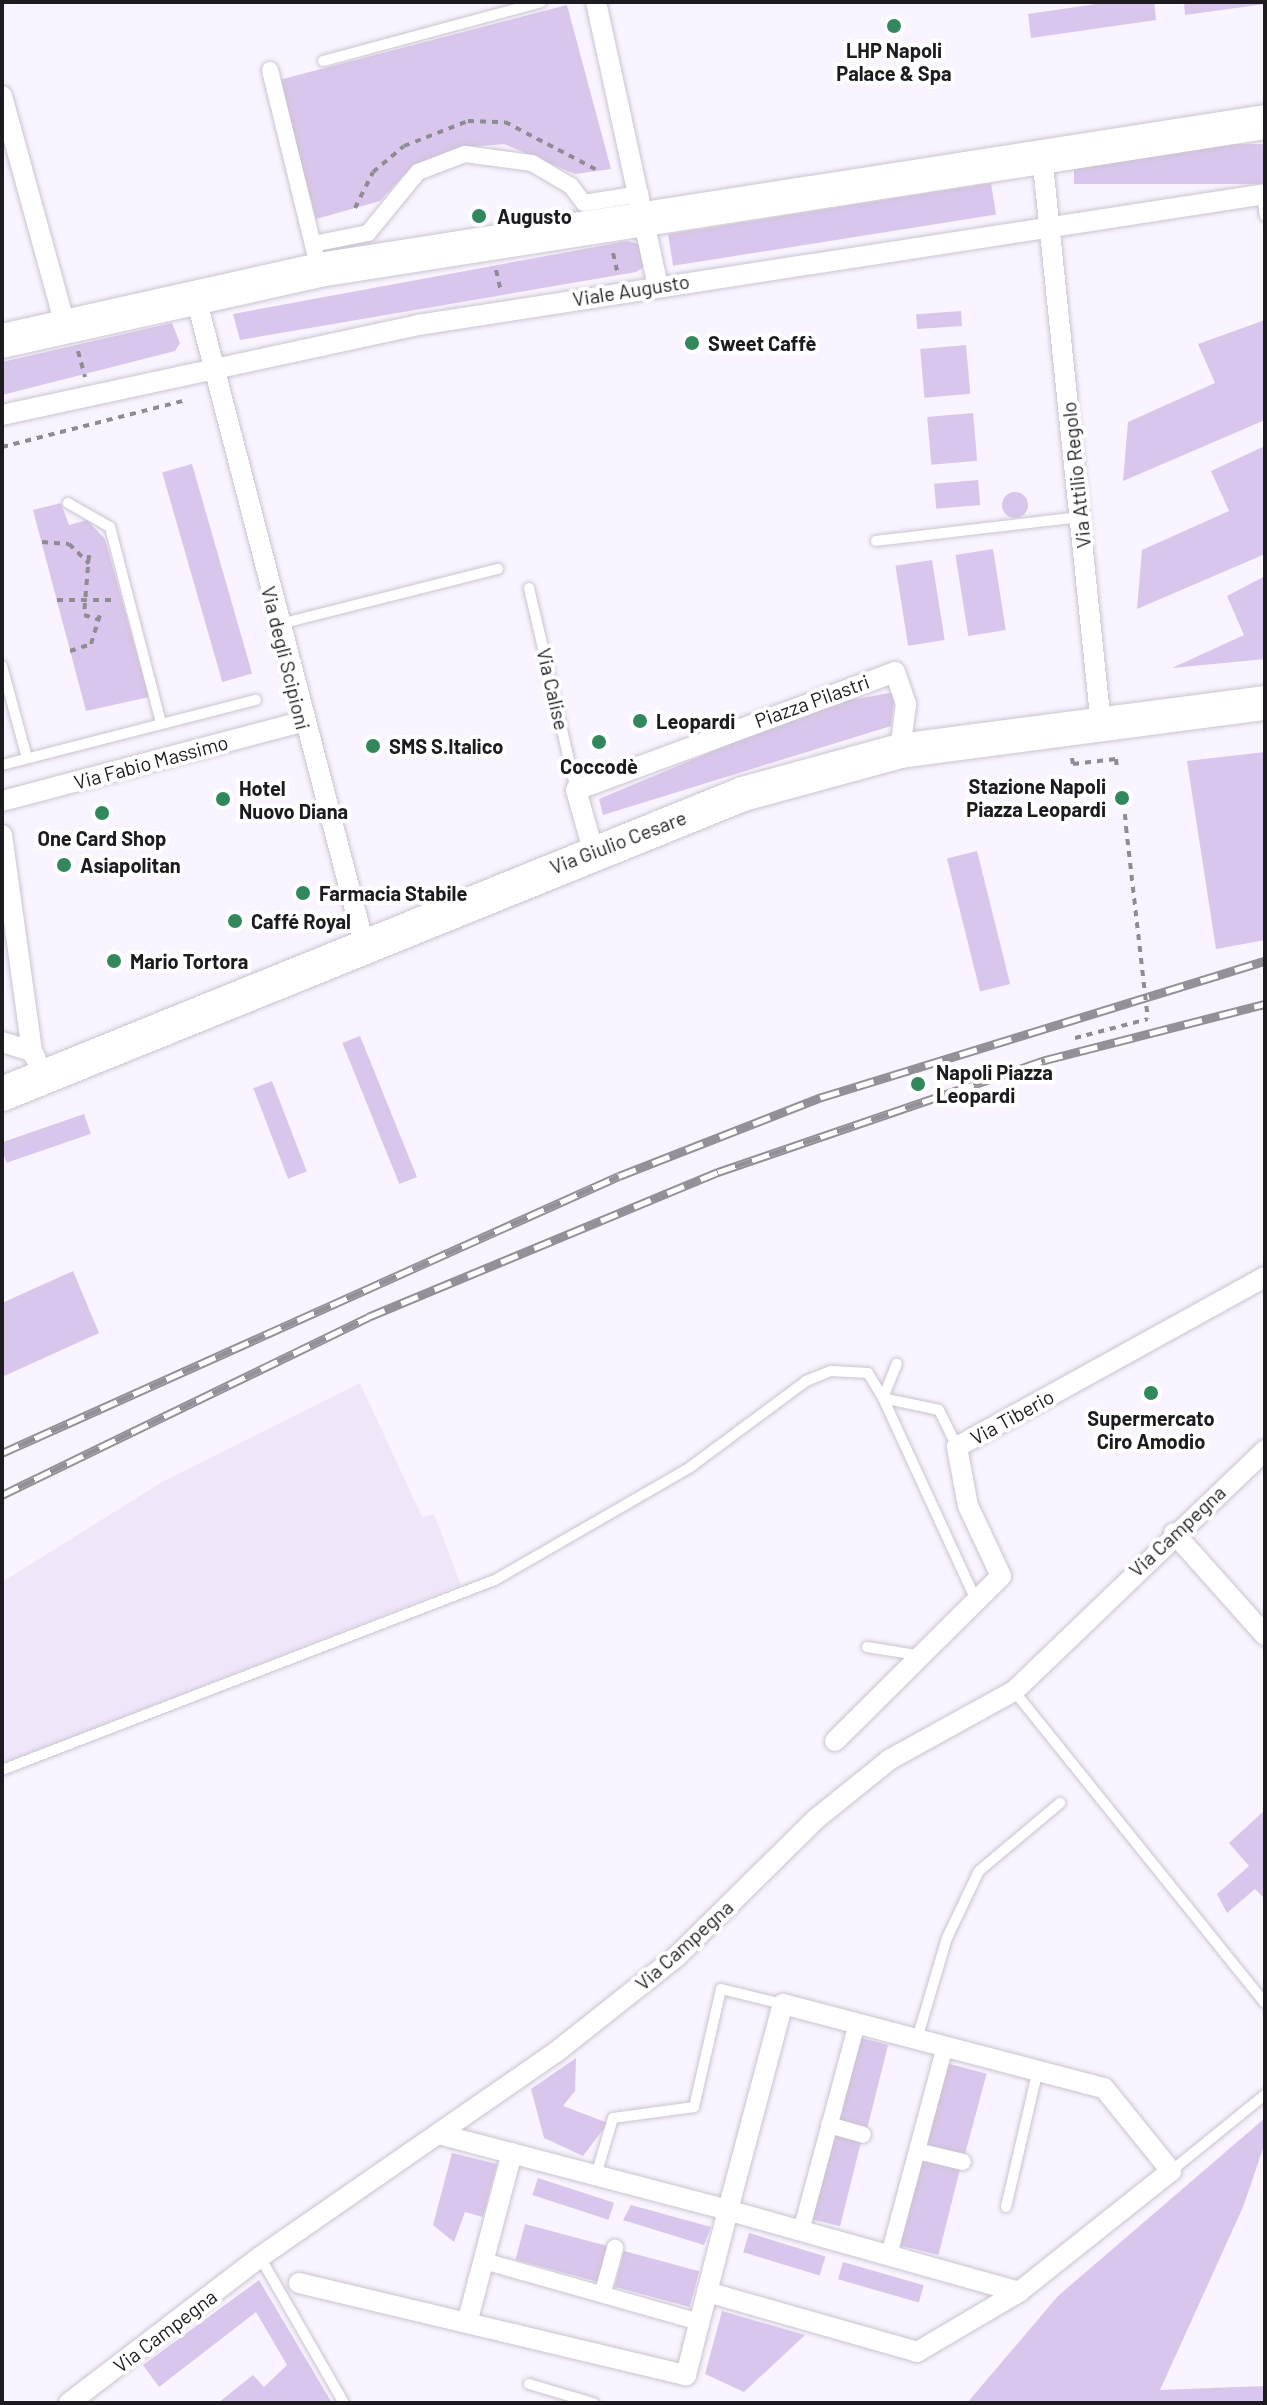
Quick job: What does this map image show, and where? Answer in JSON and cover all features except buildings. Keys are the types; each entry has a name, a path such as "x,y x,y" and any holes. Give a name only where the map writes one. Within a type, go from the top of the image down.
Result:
{"main road":[{"path":"2,341 70,332 196,298 316,257 643,206 1042,155 1265,122"},
{"name":"Via Giulio Cesare","path":"2,1094 38,1064 365,948 593,850 743,794 900,751 1265,703"}],"street":[{"path":"596,2 643,206 658,286"},
{"path":"270,70 316,257 368,233 418,172 465,154 532,163 571,186 584,203 643,206"},
{"path":"2,96 70,332"},
{"name":"Via Attilio Regolo","path":"1042,155 1101,725"},
{"name":"Viale Augusto","path":"2,415 213,367 658,286 1264,194"},
{"name":"Via degli Scipioni","path":"196,298 301,722 365,948"},
{"name":"Piazza Pilastri","path":"576,790 895,672 906,704 900,751"},
{"name":"Via Fabio Massimo","path":"2,801 301,722"},
{"path":"576,790 593,850"},
{"path":"2,835 38,1064"},
{"path":"2,1042 38,1064"},
{"name":"Via Tiberio","path":"835,1741 917,1655 1001,1576 968,1506 957,1447 1265,1277"},
{"name":"Via Campegna","path":"69,2403 260,2257 439,2134 676,1957 816,1819 889,1760 1014,1691 1174,1533 1265,1450"},
{"path":"1174,1533 1265,1635"},
{"path":"299,2283 686,2375 699,2322 728,2210 783,2004 1104,2088 1171,2171 1019,2292 917,2352 707,2292"},
{"path":"801,2231 857,2023"},
{"path":"889,2255 945,2046"},
{"path":"829,2125 863,2135"},
{"path":"439,2134 728,2210 1019,2292"},
{"path":"917,2151 963,2162"},
{"path":"467,2323 512,2153"},
{"path":"603,2292 615,2248"},
{"path":"484,2261 603,2292 699,2322"}],"lane":[{"path":"323,61 541,2"},
{"path":"1264,194 1265,216"},
{"path":"68,503 110,527 161,723"},
{"path":"876,541 1080,517"},
{"path":"278,624 498,569"},
{"name":"Via Calise","path":"529,588 576,790"},
{"path":"2,666 27,758"},
{"path":"2,765 256,700"},
{"path":"883,1398 897,1364"},
{"path":"2,1770 495,1580 689,1468 806,1381 853,1370 868,1373 883,1398 976,1600"},
{"path":"883,1398 939,1410 957,1447"},
{"path":"867,1647 917,1655"},
{"path":"1014,1691 1265,2003"},
{"path":"917,2039 947,1938 979,1871 1060,1803"},
{"path":"596,2175 613,2118 694,2107 721,1989 783,2004"},
{"path":"1006,2207 1038,2070"},
{"path":"1171,2171 1265,2095"},
{"path":"260,2257 344,2403"},
{"path":"529,2384 593,2403"}],"path":[{"path":"611,242 618,280"},
{"path":"494,264 503,300"},
{"path":"70,332 85,378"},
{"path":"2,447 187,400"},
{"path":"42,542 69,544 89,563"},
{"path":"70,651 91,644 100,617 84,615 89,555"},
{"path":"57,600 87,601 127,596"},
{"path":"1072,758 1073,764 1116,759 1117,770"},
{"path":"1075,1038 1148,1019 1125,814"},
{"path":"302,913 307,927"}],"shaded area":[{"path":"1110,2 1154,2 1156,20 1031,38 1028,14"},
{"path":"1184,2 1265,2 1265,4 1185,15"},
{"path":"567,5 611,169 575,174 504,144 469,147 404,175 380,201 316,219 279,80"},
{"path":"1074,144 1265,144 1265,184 1074,184"},
{"path":"991,183 996,215 673,266 668,234"},
{"path":"627,241 640,244 646,266 636,272 240,340 233,314"},
{"path":"961,311 962,326 917,329 916,314"},
{"path":"1265,320 1265,420 1123,481 1128,422 1215,383 1198,344"},
{"path":"172,323 180,343 175,351 2,395 2,362"},
{"path":"966,345 970,394 924,398 920,349"},
{"path":"973,413 977,461 931,465 927,417"},
{"path":"1265,446 1265,554 1137,609 1142,550 1229,511 1211,471"},
{"path":"192,464 252,674 222,682 162,473"},
{"path":"978,480 980,505 936,509 934,484"},
{"path":"1015,492 1024,496 1028,505 1024,514 1015,518 1006,514 1002,505 1006,496"},
{"path":"61,503 69,525 87,520 105,539 149,697 86,711 33,510"},
{"path":"993,549 1006,630 968,636 955,555"},
{"path":"932,560 945,640 908,646 895,566"},
{"path":"1265,576 1265,659 1172,668 1244,635 1227,596"},
{"path":"895,692 891,726 603,815 599,799 823,705"},
{"path":"1265,752 1265,940 1216,949 1187,761"},
{"path":"977,851 1010,984 980,991 947,858"},
{"path":"360,1036 417,1177 399,1184 342,1043"},
{"path":"272,1081 307,1172 288,1179 253,1088"},
{"path":"84,1114 91,1134 7,1163 2,1142"},
{"path":"73,1271 99,1333 2,1377 2,1303"},
{"path":"360,1383 422,1517 434,1514 461,1585 2,1764 2,1582 162,1482"},
{"path":"1265,1810 1265,1899 1255,1889 1227,1913 1217,1894 1249,1866 1229,1843"},
{"path":"857,2037 888,2045 867,2127 836,2119"},
{"path":"576,2058 575,2091 563,2106 608,2123 583,2156 544,2138 531,2089"},
{"path":"946,2063 987,2074 965,2155 924,2144"},
{"path":"1265,2118 1265,2143 1243,2207 1160,2390 1265,2386 1265,2403 967,2403 1058,2296"},
{"path":"830,2134 861,2142 840,2226 809,2218"},
{"path":"452,2153 497,2164 483,2217 465,2212 454,2242 433,2225"},
{"path":"921,2160 960,2170 939,2255 900,2245"},
{"path":"538,2178 614,2203 609,2220 532,2195"},
{"path":"631,2205 711,2227 704,2245 623,2220"},
{"path":"525,2224 608,2246 598,2282 515,2260"},
{"path":"749,2233 826,2256 820,2276 743,2252"},
{"path":"624,2251 699,2271 690,2307 614,2287"},
{"path":"843,2262 924,2285 919,2302 838,2279"},
{"path":"259,2280 332,2403 218,2403 253,2375 264,2387 287,2365 256,2312 159,2387 143,2365"},
{"path":"722,2311 805,2335 744,2392 705,2374"}],"railway":[{"path":"2,1453 619,1176 822,1097 1265,961"},
{"path":"2,1495 368,1317 718,1172 1045,1060 1265,1004"}],"place":[{"name":"LHP Napoli Palace & Spa","path":"894,26"},
{"name":"Augusto","path":"479,216"},
{"name":"Sweet Caffè","path":"692,343"},
{"name":"Leopardi","path":"640,721"},
{"name":"Coccodè","path":"599,742"},
{"name":"SMS S.Italico","path":"373,746"},
{"name":"Stazione Napoli Piazza Leopardi","path":"1122,798"},
{"name":"Hotel Nuovo Diana","path":"223,799"},
{"name":"One Card Shop","path":"102,813"},
{"name":"Asiapolitan","path":"64,865"},
{"name":"Farmacia Stabile","path":"303,893"},
{"name":"Caffé Royal","path":"235,921"},
{"name":"Mario Tortora","path":"114,961"},
{"name":"Napoli Piazza Leopardi","path":"918,1084"},
{"name":"Supermercato Ciro Amodio","path":"1151,1393"}]}
